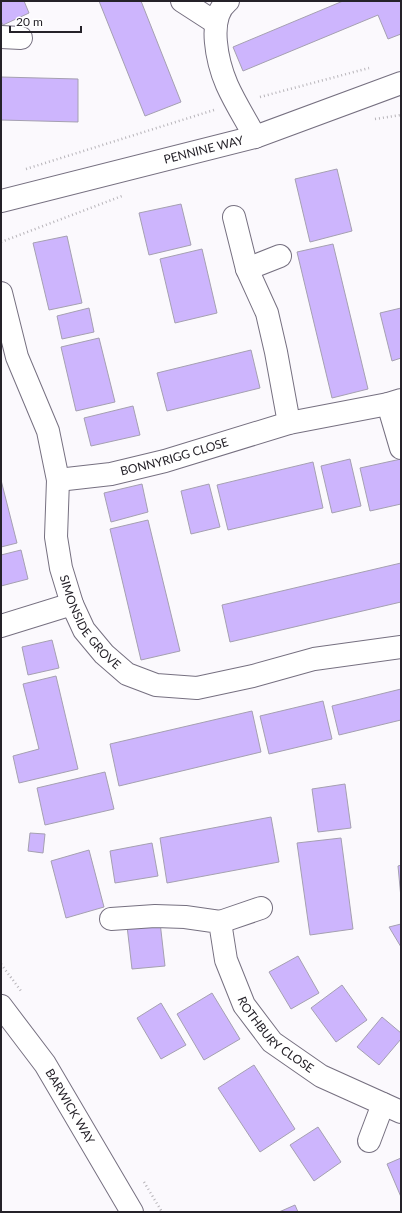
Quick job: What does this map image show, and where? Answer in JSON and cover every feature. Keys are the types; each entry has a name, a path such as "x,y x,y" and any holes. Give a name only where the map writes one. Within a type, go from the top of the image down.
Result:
{"street":[{"path":"182,1 216,23"},
{"path":"228,1 223,5 216,23 218,56 227,85 255,137"},
{"name":"PENNINE WAY","path":"1,201 255,137 401,83"},
{"path":"234,217 247,269 267,313 289,422"},
{"path":"247,269 280,256"},
{"name":"SIMONSIDE GROVE","path":"1,293 9,360 48,431 58,480 56,537 61,568 72,604 84,630 104,654 127,674 156,685 197,688 253,676 314,659 401,647"},
{"name":"BONNYRIGG CLOSE","path":"58,480 126,471 165,461 289,422 395,402 401,448"},
{"path":"1,626 72,604"},
{"path":"111,919 155,916 185,917 220,922 261,908"},
{"name":"ROTHBURY CLOSE","path":"220,922 226,960 244,1006 272,1042 321,1076 392,1108 369,1141"},
{"name":"BARWICK WAY","path":"1,1006 46,1064 132,1212"}],"path":[{"path":"23,170 236,103 371,68"}],"building":[{"path":"1,1 24,1 29,13 3,25 1,21"},
{"path":"99,1 141,1 181,102 145,116"},
{"path":"343,1 401,1 401,34 388,39 378,15 243,71 233,47"},
{"path":"1,77 78,79 78,122 1,120"},
{"path":"337,169 352,231 310,242 295,179"},
{"path":"181,204 191,245 149,255 139,213"},
{"path":"67,236 82,303 49,310 33,243"},
{"path":"333,244 368,389 332,398 297,252"},
{"path":"202,249 217,313 175,323 160,259"},
{"path":"89,308 94,332 62,339 57,316"},
{"path":"401,308 401,358 392,361 380,313"},
{"path":"99,338 115,402 76,411 61,347"},
{"path":"251,350 260,388 167,411 157,373"},
{"path":"133,406 140,435 91,446 84,418"},
{"path":"350,459 361,506 332,513 321,466"},
{"path":"401,459 401,504 370,511 360,468"},
{"path":"313,462 323,508 228,530 217,485"},
{"path":"1,480 17,543 1,547"},
{"path":"142,484 148,512 111,522 104,493"},
{"path":"209,484 220,527 191,534 181,491"},
{"path":"148,520 180,651 141,660 110,529"},
{"path":"21,550 28,579 1,586 1,555"},
{"path":"401,563 401,602 230,642 222,605"},
{"path":"52,640 59,668 28,675 22,647"},
{"path":"56,676 78,769 19,783 13,756 39,749 23,684"},
{"path":"401,689 401,720 339,735 332,706"},
{"path":"323,701 332,739 269,754 260,716"},
{"path":"252,711 261,752 119,786 110,744"},
{"path":"105,772 114,809 45,825 37,788"},
{"path":"345,784 351,828 318,832 312,789"},
{"path":"271,817 279,862 167,883 160,838"},
{"path":"30,833 45,834 43,853 28,851"},
{"path":"341,838 353,929 310,935 297,843"},
{"path":"152,843 158,876 115,883 110,851"},
{"path":"89,850 104,907 66,918 51,861"},
{"path":"401,865 401,898 398,866"},
{"path":"160,922 165,966 132,969 127,926"},
{"path":"401,924 401,947 389,927"},
{"path":"298,956 319,993 291,1009 269,972"},
{"path":"342,985 367,1020 336,1042 311,1008"},
{"path":"212,993 240,1039 204,1060 177,1014"},
{"path":"161,1003 186,1045 161,1059 137,1018"},
{"path":"382,1017 401,1033 401,1039 379,1065 357,1047"},
{"path":"254,1065 295,1129 260,1152 218,1088"},
{"path":"318,1127 341,1162 314,1181 290,1145"},
{"path":"401,1158 401,1197 387,1164"},
{"path":"295,1205 298,1212 279,1212"}]}
